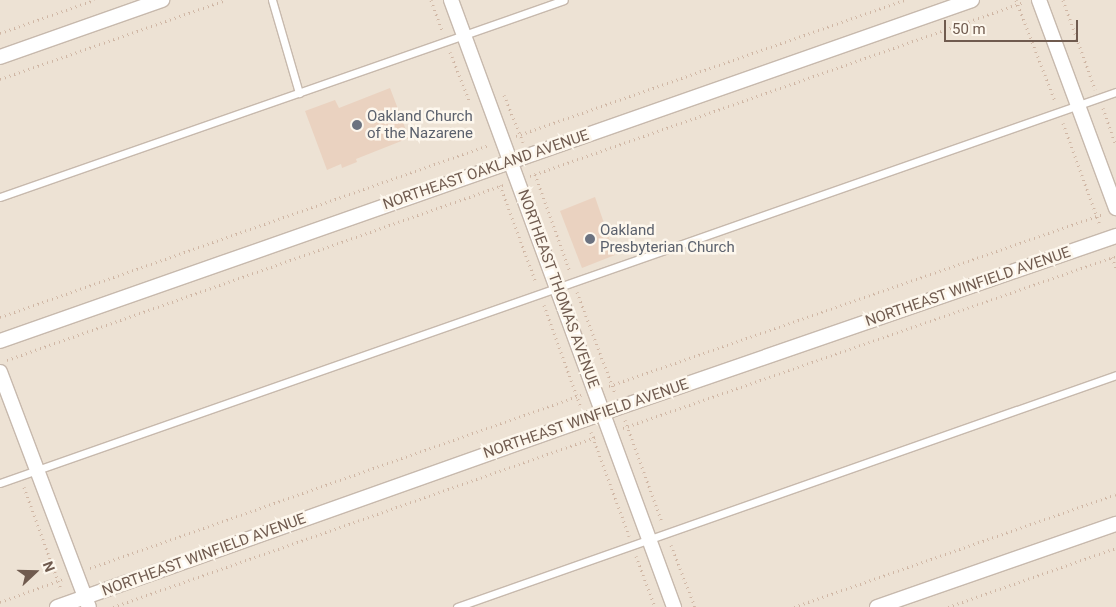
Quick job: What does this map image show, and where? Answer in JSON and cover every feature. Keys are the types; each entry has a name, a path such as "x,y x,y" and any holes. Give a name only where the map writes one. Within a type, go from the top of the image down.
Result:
{"street":[{"path":"0,57 162,0"},
{"name":"NORTHEAST THOMAS AVENUE","path":"451,0 674,607"},
{"name":"NORTHEAST OAKLAND AVENUE","path":"0,341 972,0"},
{"path":"1039,0 1078,105 1113,210"},
{"name":"NORTHEAST WINFIELD AVENUE","path":"62,605 87,602 622,406 1110,238"},
{"path":"0,372 87,602"},
{"path":"877,607 1116,524"}],"lane":[{"path":"272,0 299,92"},
{"path":"0,197 564,0"},
{"path":"0,483 556,286 1116,92"},
{"path":"457,607 1116,375"}],"path":[{"path":"0,33 94,0"},
{"path":"0,79 226,0"},
{"path":"0,317 905,0"},
{"path":"1016,0 1097,216 1110,238 1116,268"},
{"path":"1063,0 1116,145"},
{"path":"503,90 611,385 622,406 666,534 695,607"},
{"path":"0,602 58,582 76,572 1113,210"},
{"path":"20,476 58,582 62,605"},
{"path":"794,607 1116,494"},
{"path":"948,607 1116,548"}],"shaded area":[{"path":"0,0 1116,0 1116,607 0,607"}],"building":[{"name":"Oakland Church of the Nazarene","path":"390,88 409,138 356,159 357,162 342,168 341,164 327,170 305,111 335,100 339,108"},
{"name":"Oakland Presbyterian Church","path":"595,197 615,255 582,268 560,211"}],"place":[{"name":"Oakland Church of the Nazarene","path":"357,125"},
{"name":"Oakland Presbyterian Church","path":"590,239"}]}
